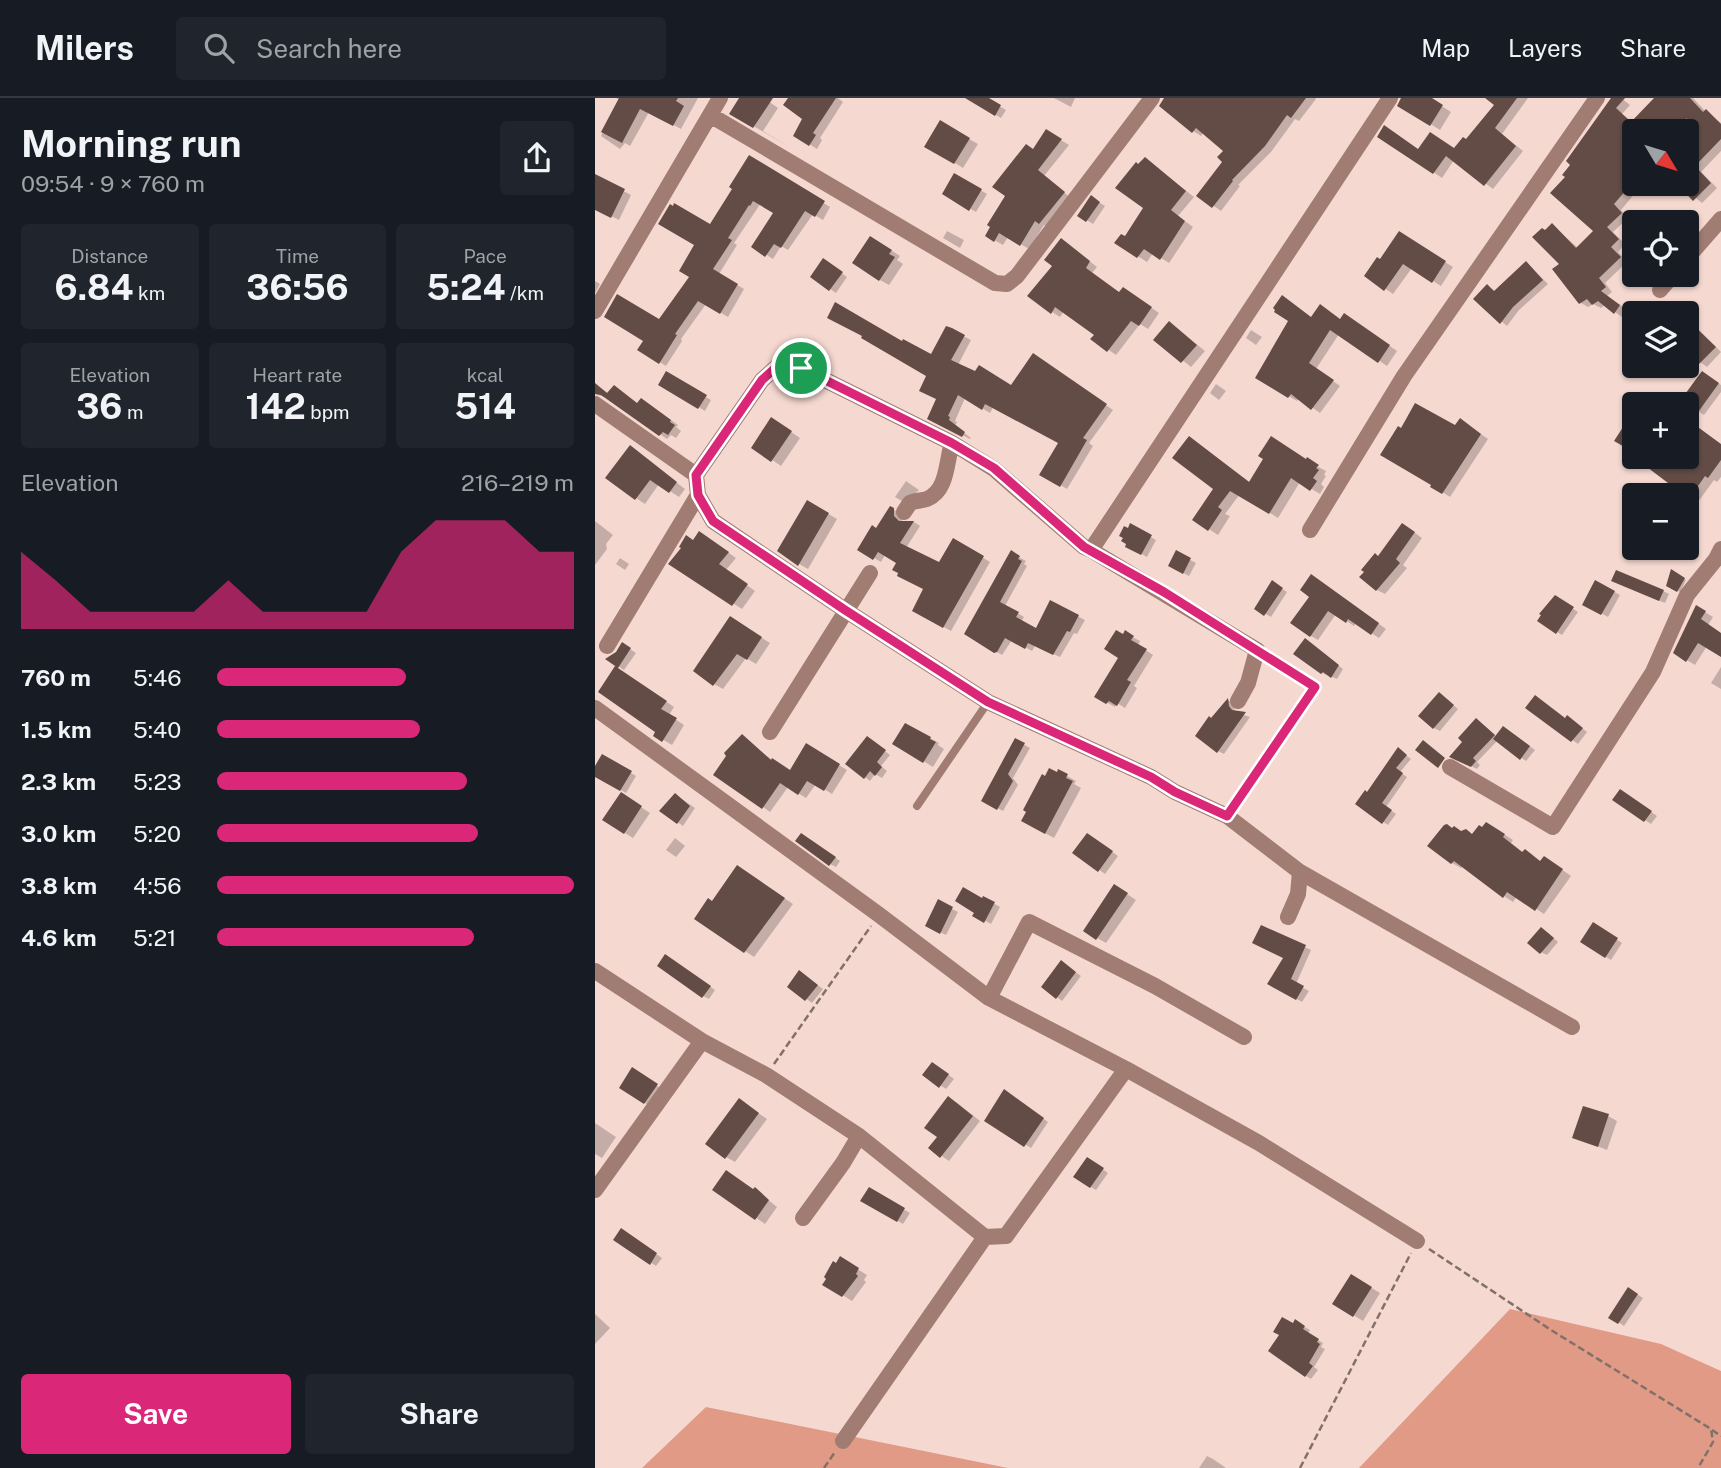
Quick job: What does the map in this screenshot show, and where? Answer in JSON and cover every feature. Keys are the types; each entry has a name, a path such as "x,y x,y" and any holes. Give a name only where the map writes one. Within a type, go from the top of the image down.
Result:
{"street":[{"path":"595,311 720,98"},
{"path":"710,115 995,283 1007,284 1017,276 1152,98"},
{"path":"1091,550 1389,98"},
{"path":"1310,530 1404,376 1597,98"},
{"path":"1699,244 1721,219"},
{"path":"1238,701 1248,683 1257,649 1084,547 994,468 952,443 801,368 781,363 762,380 696,475 698,495 713,521 988,702 1151,777 1175,792 1227,816 1300,872 1572,1027"},
{"path":"595,404 696,475"},
{"path":"904,512 910,503 930,498 945,479 952,443"},
{"path":"607,646 698,495"},
{"path":"1450,767 1553,827 1653,672 1687,595 1721,549"},
{"path":"770,732 870,573"},
{"path":"595,708 879,914 989,998 1126,1069 1259,1143 1417,1241"},
{"path":"1288,917 1298,894 1300,872"},
{"path":"989,998 1029,922 1155,986 1244,1037"},
{"path":"595,971 702,1041 767,1074 859,1136 985,1237 1006,1236 1126,1069"},
{"path":"595,1191 702,1041"},
{"path":"803,1218 859,1136"},
{"path":"843,1441 985,1237"}],"lane":[{"path":"917,806 988,702"}],"path":[{"path":"1227,816 1315,687 1257,649"},
{"path":"767,1074 879,914"},
{"path":"1300,1468 1417,1241 1551,1330 1721,1436"},
{"path":"1698,1468 1713,1442 1711,1429"},
{"path":"824,1468 843,1441"}],"shaded area":[{"path":"1510,1309 1661,1344 1721,1371 1721,1468 1359,1468"},
{"path":"706,1407 1008,1468 642,1468"}],"building":[{"path":"619,98 678,98 676,101 684,106 673,126 640,109 622,143 601,132"},
{"path":"739,98 773,98 753,128 729,114"},
{"path":"788,98 836,98 813,133 816,135 809,146 793,136 802,119 783,105"},
{"path":"965,98 989,98 1001,105 995,116"},
{"path":"1164,98 1306,98 1291,118 1287,115 1265,146 1232,180 1212,208 1196,196 1222,162 1217,157 1223,151 1196,128 1192,133 1159,106"},
{"path":"1401,98 1432,98 1443,105 1430,126 1397,106"},
{"path":"1485,98 1517,98 1495,128 1516,146 1484,186 1446,156 1433,174 1377,137 1384,125 1418,149 1430,132 1454,148 1463,137 1466,139 1494,105"},
{"path":"1611,98 1625,98 1616,108 1628,119 1622,119 1622,195 1614,204 1622,213 1607,227 1619,239 1611,247 1621,257 1599,278 1606,287 1601,291 1620,305 1614,314 1598,301 1592,305 1587,299 1579,304 1552,269 1559,264 1532,237 1552,223 1576,248 1593,231 1550,193 1565,177 1562,175 1570,165 1566,161"},
{"path":"1654,98 1690,98 1703,112 1706,109 1721,124 1721,139 1699,162 1699,119 1634,119"},
{"path":"940,120 970,138 954,164 924,147"},
{"path":"1046,129 1062,139 1038,170 1065,192 1039,224 1035,221 1020,246 999,233 994,242 985,236 990,227 987,225 1005,196 992,187 1026,144 1033,149"},
{"path":"749,155 825,201 815,217 805,211 781,248 774,244 765,257 751,247 773,213 753,201 728,238 732,240 713,269 738,284 720,314 698,301 675,334 677,335 659,364 637,350 643,341 604,317 617,294 659,319 689,277 679,271 694,245 658,224 670,204 673,206 674,203 710,224"},
{"path":"1145,157 1186,191 1171,210 1185,221 1160,260 1144,249 1137,258 1114,243 1121,234 1125,236 1143,208 1115,188 1136,162 1138,164"},
{"path":"1699,170 1711,183 1699,195"},
{"path":"954,173 982,189 969,211 942,194"},
{"path":"595,174 625,189 611,218 595,210"},
{"path":"1091,195 1100,202 1086,222 1077,216"},
{"path":"1399,231 1446,261 1432,283 1403,264 1384,291 1364,276 1377,257 1380,259"},
{"path":"870,236 892,250 889,254 895,257 879,281 852,263"},
{"path":"1061,238 1090,261 1086,268 1119,292 1123,287 1152,307 1139,326 1131,321 1107,352 1090,339 1094,335 1055,307 1051,314 1027,296 1052,266 1044,260"},
{"path":"823,258 843,272 829,291 810,277"},
{"path":"1526,261 1543,280 1513,307 1500,324 1473,299 1487,284 1494,291"},
{"path":"1282,295 1311,317 1320,304 1340,319 1344,313 1390,345 1378,363 1330,330 1309,363 1334,380 1311,410 1291,394 1288,398 1255,378 1288,321 1274,312 1273,308"},
{"path":"835,302 902,341 903,339 931,354 946,326 952,328 965,335 951,360 975,371 979,365 1011,385 1033,353 1107,404 1083,438 1087,440 1060,487 1039,475 1058,443 985,404 982,410 958,395 948,416 949,420 965,432 962,437 927,419 936,399 919,391 926,376 861,338 862,336 827,318"},
{"path":"1169,321 1197,345 1181,363 1153,340"},
{"path":"1699,331 1716,347 1699,364"},
{"path":"666,371 707,395 698,409 658,385"},
{"path":"1702,371 1719,383 1699,411 1699,392 1687,392"},
{"path":"595,383 607,393 614,385 637,403 641,398 675,425 668,435 663,432 659,436 601,395 595,394"},
{"path":"1415,403 1455,425 1460,418 1481,434 1442,494 1380,455 1398,426 1401,428"},
{"path":"771,417 792,431 771,462 751,448"},
{"path":"1699,428 1721,444 1721,460 1708,478 1705,476 1699,485 1668,483 1650,469 1699,469"},
{"path":"1622,429 1622,446 1614,441"},
{"path":"1189,436 1249,482 1263,459 1258,456 1271,436 1319,465 1313,478 1317,481 1310,491 1291,478 1269,514 1230,491 1218,507 1222,510 1208,531 1192,520 1213,489 1172,458"},
{"path":"630,445 677,482 669,493 650,480 635,500 605,478"},
{"path":"807,500 829,513 798,566 777,551"},
{"path":"890,506 894,508 894,516 899,521 914,521 900,543 939,562 953,538 984,556 943,628 912,611 923,589 897,576 898,573 892,570 896,563 878,552 873,560 857,550 872,525 876,528"},
{"path":"1130,523 1152,535 1141,555 1125,547 1126,544 1121,541 1123,538 1119,536 1124,526 1128,528"},
{"path":"1402,523 1415,532 1396,559 1400,563 1376,591 1359,577 1364,572 1361,570 1375,553 1378,556"},
{"path":"699,531 729,552 719,564 748,584 732,606 668,564 681,548 679,547 686,535 693,540"},
{"path":"1011,550 1020,556 1018,559 1022,561 1000,602 1019,612 1016,617 1036,628 1050,600 1079,615 1053,655 1028,643 1025,649 1005,638 994,653 964,634"},
{"path":"1176,550 1191,558 1183,574 1168,566"},
{"path":"1671,569 1685,578 1677,592 1666,586"},
{"path":"1616,570 1664,590 1659,601 1611,581"},
{"path":"1311,574 1379,623 1371,635 1348,619 1346,623 1328,611 1310,637 1290,623 1309,597 1300,590"},
{"path":"1272,580 1283,588 1264,616 1254,609"},
{"path":"1595,580 1615,591 1601,615 1582,605"},
{"path":"1555,595 1574,607 1556,634 1537,621 1541,615 1539,614"},
{"path":"1696,605 1706,611 1701,619 1721,633 1721,657 1698,643 1686,662 1673,653"},
{"path":"730,616 762,637 747,660 737,654 713,686 693,671"},
{"path":"1116,630 1123,634 1125,630 1134,636 1131,640 1147,649 1127,680 1131,682 1117,706 1109,701 1106,704 1094,697 1118,658 1104,649"},
{"path":"1305,638 1339,665 1331,678 1293,654"},
{"path":"622,642 631,648 618,668 605,659 616,652"},
{"path":"615,666 667,701 661,709 677,718 662,742 653,736 655,732 598,692"},
{"path":"1439,692 1454,705 1433,729 1418,716"},
{"path":"1535,695 1583,728 1571,742 1525,708"},
{"path":"1228,698 1232,710 1246,712 1217,753 1195,736 1209,716 1211,718"},
{"path":"1476,718 1495,735 1473,758 1476,761 1471,767 1449,757 1462,742 1458,738"},
{"path":"905,723 936,742 923,763 892,744"},
{"path":"1503,726 1530,746 1520,760 1493,739"},
{"path":"742,734 771,760 772,758 790,770 806,743 840,764 824,791 807,781 798,795 780,783 762,809 713,775 726,756 724,753"},
{"path":"867,736 886,750 877,762 882,767 875,776 870,771 864,779 845,764"},
{"path":"1015,738 1025,743 1008,774 1013,781 997,810 981,801"},
{"path":"1423,740 1445,758 1438,768 1415,750"},
{"path":"1398,747 1407,755 1396,768 1403,773 1382,803 1392,810 1382,824 1355,804 1365,790 1367,792"},
{"path":"602,754 632,771 620,791 595,777 595,766"},
{"path":"1049,768 1068,774 1066,778 1073,781 1045,834 1021,821 1026,812 1023,810 1042,774 1045,776"},
{"path":"1620,789 1652,811 1644,822 1612,800"},
{"path":"621,792 642,806 624,834 602,820"},
{"path":"675,793 690,806 677,824 659,811"},
{"path":"1486,822 1505,834 1503,837 1522,852 1525,849 1540,861 1544,856 1563,869 1535,911 1507,892 1503,898 1454,861 1451,864 1427,846 1444,825 1452,828 1454,826 1461,831 1466,829 1472,834 1479,825 1482,827"},
{"path":"801,833 836,857 829,866 795,841"},
{"path":"1087,833 1113,851 1098,872 1072,853"},
{"path":"737,865 785,898 744,953 694,919 708,898 712,901"},
{"path":"1114,884 1128,893 1096,940 1083,931"},
{"path":"963,887 995,902 984,923 955,901"},
{"path":"938,899 953,907 940,934 925,926"},
{"path":"1593,922 1618,938 1605,958 1580,942"},
{"path":"1261,925 1306,945 1291,979 1304,986 1296,1000 1267,984 1283,958 1252,943"},
{"path":"1541,927 1554,938 1540,954 1527,943"},
{"path":"665,954 711,986 702,998 657,966"},
{"path":"1061,960 1076,972 1056,999 1041,987"},
{"path":"799,970 818,985 805,1001 787,987"},
{"path":"932,1062 949,1074 939,1088 922,1075"},
{"path":"632,1067 658,1084 644,1104 619,1088"},
{"path":"1004,1089 1044,1118 1024,1147 984,1121"},
{"path":"948,1096 973,1116 940,1158 928,1148 937,1137 924,1128"},
{"path":"739,1098 759,1113 725,1159 705,1144"},
{"path":"1583,1106 1609,1114 1598,1147 1572,1138"},
{"path":"1087,1157 1104,1168 1090,1188 1073,1177"},
{"path":"726,1170 753,1189 755,1187 769,1200 755,1220 712,1190"},
{"path":"869,1187 905,1208 897,1222 860,1201"},
{"path":"621,1228 657,1253 650,1265 613,1240"},
{"path":"840,1256 859,1268 856,1274 858,1276 842,1297 822,1285 833,1261 836,1263"},
{"path":"1351,1274 1372,1287 1353,1317 1332,1304"},
{"path":"1628,1287 1638,1294 1618,1324 1608,1318"},
{"path":"1282,1317 1293,1323 1295,1319 1305,1326 1303,1329 1319,1339 1317,1342 1320,1344 1309,1363 1313,1366 1305,1377 1268,1351 1279,1335 1273,1332"}],"route":[{"path":"781,363 801,368 952,443 994,468 1084,547 1164,592 1315,687 1227,816 1175,792 1151,777 988,702 713,521 698,495 696,475 762,380 781,363"}]}
